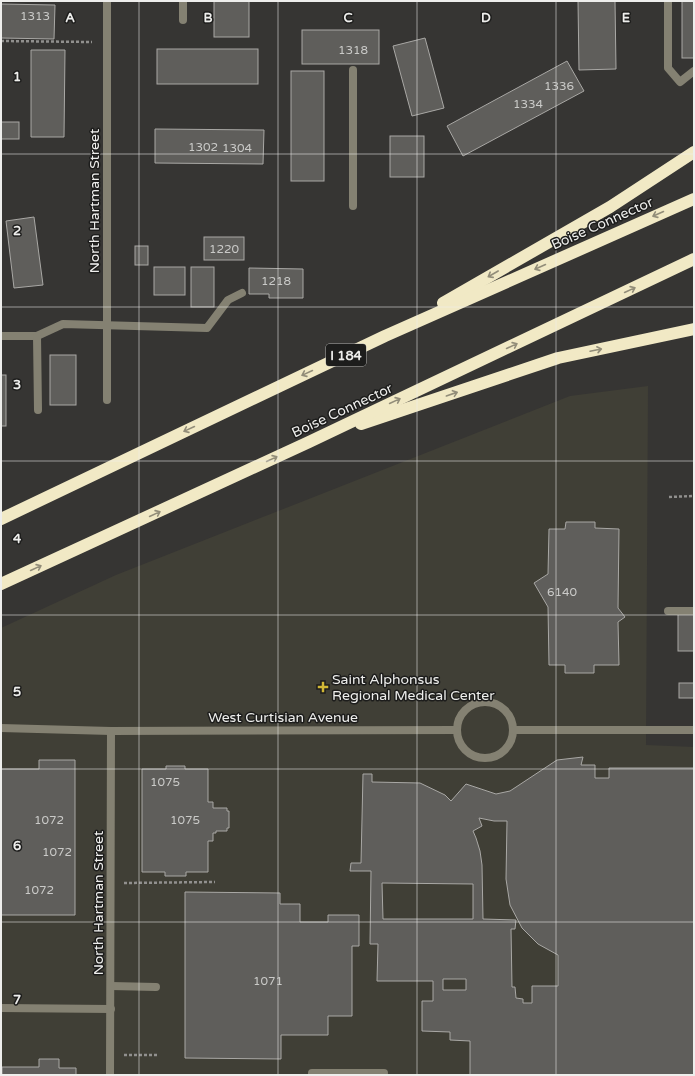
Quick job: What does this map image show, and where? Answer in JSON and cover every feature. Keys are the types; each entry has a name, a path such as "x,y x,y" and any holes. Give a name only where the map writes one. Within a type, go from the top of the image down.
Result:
{"highway":[{"path":"385,336 610,207 694,152"},
{"name":"Boise Connector","path":"1,519 385,336 694,199"},
{"name":"Boise Connector","path":"1,584 309,442 694,259"},
{"path":"309,442 558,358 694,329"}],"street":[{"name":"North Hartman Street","path":"107,1 107,400"},
{"path":"183,1 183,20"},
{"path":"668,1 668,68 680,82 694,71"},
{"path":"353,70 354,206"},
{"path":"1,336 37,336 63,324 107,324 207,328 228,300 242,293"},
{"path":"37,336 38,410"},
{"path":"668,611 694,611"},
{"path":"480,703 489,703 498,706 506,712 511,720 513,730 507,747 501,753 493,757 484,758 476,757 468,753 462,747 456,730 458,721 463,712 471,706 480,703"},
{"name":"West Curtisian Avenue","path":"1,728 111,731 456,730"},
{"path":"513,730 694,730"},
{"name":"North Hartman Street","path":"110,1075 111,731"},
{"path":"111,986 156,986"},
{"path":"1,1008 111,1009"},
{"path":"312,1075 312,1072 351,1074 384,1072"}],"path":[{"path":"1,41 92,42"},
{"path":"669,497 693,496"},
{"path":"124,883 216,882"},
{"path":"124,1054 157,1055"}],"shaded area":[{"name":"Saint Alphonsus Regional Medical Center","path":"648,386 646,745 694,747 694,1075 1,1075 1,628 116,575 570,396"}],"building":[{"path":"214,1 249,1 249,37 214,37"},
{"path":"578,1 615,1 616,69 579,70"},
{"path":"682,1 694,1 694,58 682,58"},
{"path":"1,4 55,5 54,39 1,38"},
{"path":"302,30 379,30 379,64 302,64"},
{"path":"425,38 444,108 412,116 393,46"},
{"path":"157,49 258,49 258,84 157,84"},
{"path":"31,50 65,50 64,137 31,137"},
{"path":"567,61 584,91 463,156 447,126"},
{"path":"291,71 324,71 324,181 291,181"},
{"path":"1,122 19,122 19,139 1,139"},
{"path":"155,129 264,130 263,164 155,163"},
{"path":"390,136 424,136 424,177 390,177"},
{"path":"34,217 43,285 14,288 6,221"},
{"path":"204,237 244,237 244,260 204,260"},
{"path":"135,246 148,246 148,265 135,265"},
{"path":"154,267 185,267 185,295 154,295"},
{"path":"191,267 214,267 214,307 191,307"},
{"path":"249,268 303,269 303,298 269,298 269,294 249,294"},
{"path":"50,355 76,355 76,405 50,405"},
{"path":"1,375 6,375 6,426 1,426"},
{"path":"566,522 595,522 595,528 619,529 618,608 625,617 618,622 619,665 594,665 594,673 565,673 565,665 549,665 548,607 534,583 548,574 549,529 565,529"},
{"path":"678,613 694,613 694,651 678,651"},
{"path":"679,683 694,683 694,698 679,698"},
{"path":"583,757 581,765 595,765 595,778 609,778 609,768 694,768 694,1075 470,1075 470,1041 450,1040 450,1032 422,1031 422,1001 433,1001 433,981 377,981 378,944 370,944 371,871 350,871 351,863 361,863 363,774 372,774 372,782 420,783 445,795 451,801 466,784 496,794 510,791 557,760","holes":["479,818 494,821 507,821 506,879 510,905 522,928 538,944 558,955 558,986 532,986 532,1003 523,1003 523,999 516,998 515,987 512,987 511,929 515,929 516,920 483,919 482,865 480,851 473,831 482,826","382,883 473,884 473,919 383,919","443,979 466,979 466,990 443,990"]},
{"path":"39,760 75,760 75,915 1,915 1,769 39,769"},
{"path":"166,766 185,766 185,769 208,769 208,802 213,802 213,808 227,808 227,811 229,811 229,828 227,828 227,831 216,831 216,833 213,833 213,841 208,841 208,872 186,872 186,876 165,876 165,872 142,872 142,769 166,769"},
{"path":"185,892 280,893 280,904 300,904 300,922 328,922 328,915 359,915 359,946 352,946 352,1016 328,1016 328,1035 281,1035 281,1059 185,1058"},
{"path":"39,1059 59,1059 59,1068 76,1068 76,1075 2,1075 2,1067 39,1067"}],"place":[{"name":"Saint Alphonsus Regional Medical Center","path":"323,687"}]}
